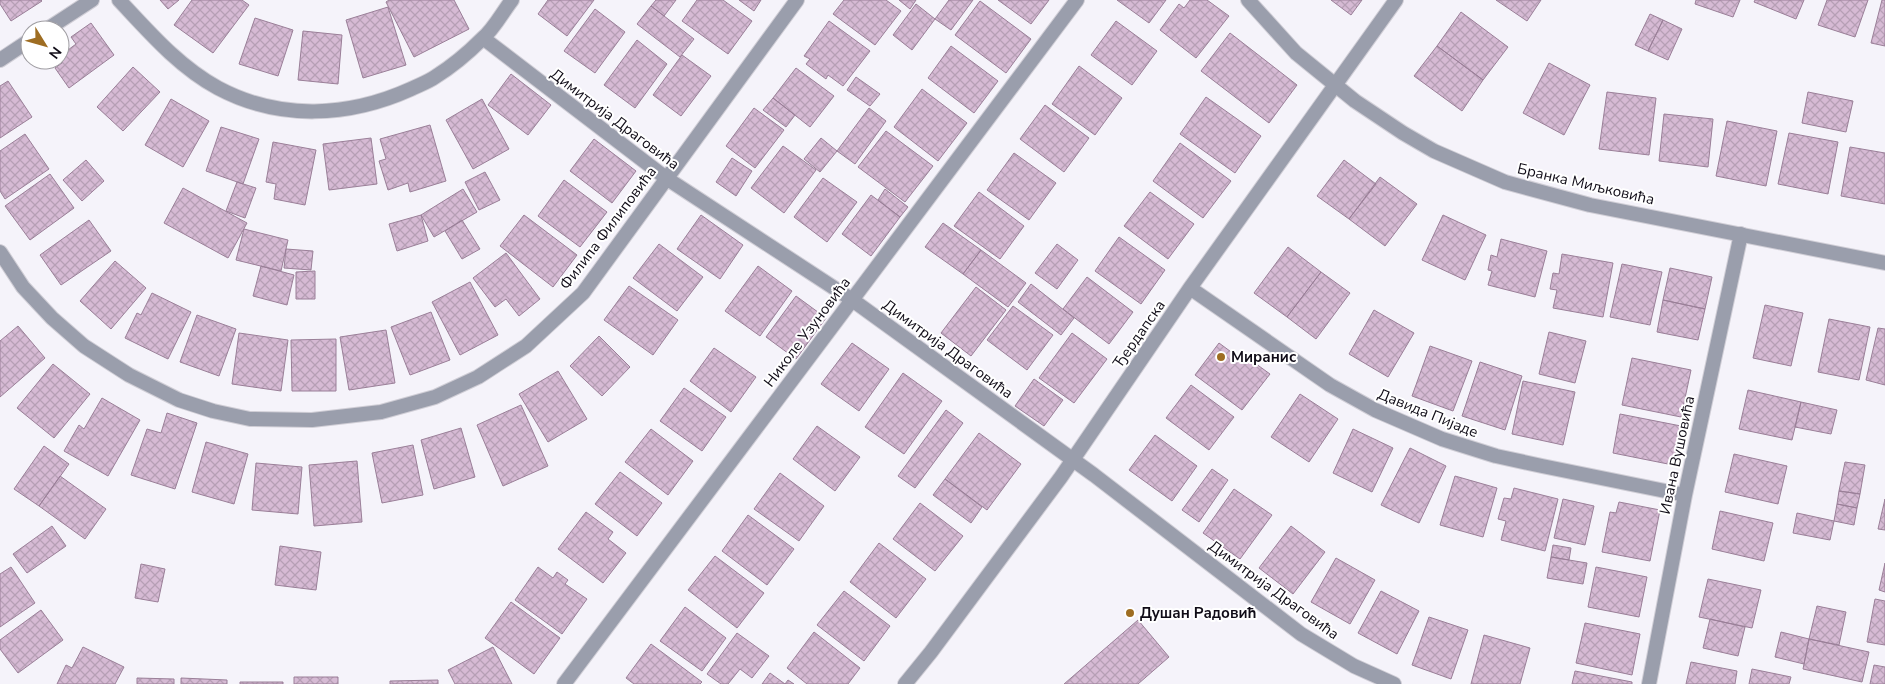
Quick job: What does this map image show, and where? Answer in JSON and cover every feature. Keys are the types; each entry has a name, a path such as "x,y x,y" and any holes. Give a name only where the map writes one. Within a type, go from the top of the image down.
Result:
{"street":[{"path":"61,20 92,0"},
{"path":"119,0 151,35 192,70 218,88 248,101 276,108 310,113 362,106 398,94 434,78 483,38 512,0"},
{"name":"Филипа Филиповића","path":"0,252 23,287 52,318 84,346 129,375 179,400 213,411 250,419 312,420 381,412 435,398 478,377 526,346 583,293 796,0"},
{"name":"Николе Узуновића","path":"564,684 1077,0"},
{"name":"Бранка Миљковића","path":"1248,0 1296,53 1334,85 1382,120 1434,151 1505,182 1590,205 1885,263"},
{"name":"Ђердапска","path":"905,684 937,644 1072,459 1190,288 1396,0"},
{"name":"Димитрија Драговића","path":"483,38 666,178 851,300 1072,459 1301,634 1354,666 1394,684"},
{"path":"0,60 20,47"},
{"name":"Ивана Вушовића","path":"1650,684 1685,495 1741,234"},
{"name":"Давида Пијаде","path":"1190,288 1330,385 1375,410 1442,439 1496,456 1685,495"}],"building":[{"path":"0,0 42,1 11,21 0,4"},
{"path":"160,0 179,0 168,9"},
{"path":"192,0 242,0 249,5 213,53 174,25"},
{"path":"389,0 454,0 469,29 414,57 386,2"},
{"path":"548,0 594,0 567,36 538,14"},
{"path":"656,0 676,0 664,16 651,6"},
{"path":"697,0 723,0 752,21 728,54 682,21"},
{"path":"739,0 761,0 754,11"},
{"path":"844,0 886,0 901,11 875,45 833,14"},
{"path":"899,0 916,0 910,9"},
{"path":"949,0 973,0 951,30 935,19"},
{"path":"998,0 1049,0 1031,24"},
{"path":"1117,0 1166,0 1149,23"},
{"path":"1190,0 1207,0 1229,16 1196,58 1160,30 1179,4 1184,8"},
{"path":"1331,0 1362,0 1351,15"},
{"path":"1496,0 1541,0 1527,21"},
{"path":"1696,0 1740,0 1733,17 1695,4"},
{"path":"1755,0 1804,0 1796,19 1754,2"},
{"path":"1827,0 1868,0 1855,37 1818,25"},
{"path":"1882,0 1885,0 1885,46 1871,43"},
{"path":"980,1 1031,39 1006,73 955,35"},
{"path":"916,4 935,19 912,50 893,35"},
{"path":"651,6 694,39 680,57 637,24"},
{"path":"388,7 406,65 363,78 346,20"},
{"path":"595,9 625,32 595,73 564,51"},
{"path":"1461,12 1508,47 1483,80 1437,46"},
{"path":"1650,14 1663,20 1648,51 1635,45"},
{"path":"255,18 293,30 278,76 239,64"},
{"path":"1663,20 1682,29 1668,60 1648,51"},
{"path":"829,21 870,51 843,86 828,75 826,79 806,64 810,59 804,56"},
{"path":"1116,21 1157,51 1132,85 1091,55"},
{"path":"91,23 114,55 69,88 56,70 70,70 70,48 76,44 71,37"},
{"path":"303,31 342,35 338,84 298,80"},
{"path":"1230,33 1297,85 1269,123 1201,71"},
{"path":"637,40 667,64 635,108 604,85"},
{"path":"951,46 998,81 974,113 928,78"},
{"path":"1437,46 1483,80 1462,111 1414,76"},
{"path":"682,55 711,76 681,116 653,95"},
{"path":"1549,63 1590,85 1564,135 1523,113"},
{"path":"1079,66 1122,98 1095,135 1052,104"},
{"path":"133,67 160,92 123,131 97,107"},
{"path":"796,68 834,96 810,127 773,98"},
{"path":"511,74 551,105 528,135 488,105"},
{"path":"856,77 880,94 870,106 847,90"},
{"path":"8,81 32,117 0,138 0,86"},
{"path":"922,89 967,123 938,161 894,127"},
{"path":"1607,92 1656,98 1649,155 1599,149"},
{"path":"1808,92 1853,101 1846,132 1802,123"},
{"path":"1206,97 1261,136 1235,173 1180,134"},
{"path":"773,98 795,115 786,127 763,110"},
{"path":"171,99 209,121 183,167 145,145"},
{"path":"482,99 509,149 473,169 446,120"},
{"path":"1045,105 1089,138 1064,172 1020,139"},
{"path":"754,108 784,130 755,168 726,146"},
{"path":"869,108 886,121 855,164 837,151"},
{"path":"1664,114 1713,119 1708,167 1659,161"},
{"path":"1727,121 1777,131 1766,186 1716,176"},
{"path":"430,125 446,181 410,192 408,183 388,190 379,161 386,159 380,139"},
{"path":"221,127 259,139 243,184 206,171"},
{"path":"886,131 933,166 905,202 858,167"},
{"path":"1789,133 1838,142 1828,194 1778,184"},
{"path":"25,134 49,169 5,199 0,191 0,151"},
{"path":"371,138 377,184 329,190 323,144"},
{"path":"821,138 837,151 820,172 804,159"},
{"path":"594,139 636,171 612,203 570,171"},
{"path":"273,142 316,150 305,205 274,199 276,184 266,182"},
{"path":"1180,143 1231,181 1203,218 1153,181"},
{"path":"783,146 816,170 784,213 751,188"},
{"path":"1850,147 1885,153 1885,204 1841,196"},
{"path":"1014,153 1056,183 1029,220 987,190"},
{"path":"732,158 752,171 736,196 716,182"},
{"path":"86,160 104,181 82,201 63,180"},
{"path":"1344,160 1376,184 1349,219 1317,196"},
{"path":"485,172 500,200 479,210 465,182"},
{"path":"50,174 74,208 30,240 5,206"},
{"path":"1380,177 1417,204 1385,246 1349,219"},
{"path":"823,178 857,202 827,242 794,217"},
{"path":"564,180 607,212 580,247 538,216"},
{"path":"237,182 256,188 245,218 226,211"},
{"path":"183,188 247,223 228,258 164,223"},
{"path":"463,189 477,212 434,237 421,215"},
{"path":"885,189 908,207 900,217 878,200"},
{"path":"979,192 1024,226 1000,259 954,226"},
{"path":"1150,192 1194,224 1168,259 1124,226"},
{"path":"871,195 900,217 871,256 842,234"},
{"path":"421,215 428,241 397,251 389,224"},
{"path":"524,215 577,255 553,287 500,246"},
{"path":"701,215 743,245 720,279 677,249"},
{"path":"1443,215 1486,235 1465,280 1422,260"},
{"path":"89,220 111,251 61,285 40,255"},
{"path":"462,220 480,249 462,259 445,231"},
{"path":"943,223 981,250 963,274 925,247"},
{"path":"244,229 288,240 281,271 236,260"},
{"path":"1119,237 1165,270 1141,304 1095,271"},
{"path":"1501,239 1547,251 1535,297 1488,285 1492,271 1488,270 1491,255 1497,257"},
{"path":"659,244 703,277 677,311 633,278"},
{"path":"1057,244 1078,260 1057,289 1035,273"},
{"path":"1288,247 1321,272 1287,317 1254,293"},
{"path":"286,249 313,251 311,270 284,268"},
{"path":"981,250 1026,283 1008,307 963,274"},
{"path":"506,253 540,299 519,316 506,299 495,307 473,278"},
{"path":"1562,254 1613,263 1603,317 1553,308 1557,290 1550,289 1553,273 1559,274"},
{"path":"115,261 146,288 111,329 80,301"},
{"path":"1622,264 1662,272 1650,325 1610,317"},
{"path":"261,266 294,275 287,305 253,296"},
{"path":"758,266 792,291 760,336 725,311"},
{"path":"1670,268 1712,277 1705,309 1663,300"},
{"path":"315,271 315,299 296,299 296,272"},
{"path":"1321,272 1350,293 1316,339 1287,317"},
{"path":"1087,277 1133,312 1109,344 1063,309"},
{"path":"470,282 498,335 460,355 432,302"},
{"path":"1031,284 1074,318 1061,335 1018,302"},
{"path":"629,286 678,320 653,355 604,320"},
{"path":"976,287 1006,310 971,356 941,333"},
{"path":"152,293 191,312 168,359 125,338 137,313 141,315"},
{"path":"796,296 826,318 796,359 766,337"},
{"path":"1663,300 1705,309 1698,340 1657,332"},
{"path":"1765,305 1803,313 1791,366 1753,358"},
{"path":"1013,306 1053,335 1027,370 987,340"},
{"path":"1374,310 1414,333 1388,377 1349,354"},
{"path":"431,312 450,360 410,375 391,327"},
{"path":"197,315 236,329 219,376 180,362"},
{"path":"1829,319 1870,327 1859,380 1818,372"},
{"path":"18,326 45,358 0,397 0,341"},
{"path":"1878,328 1885,329 1885,385 1866,380"},
{"path":"386,330 395,383 349,390 340,337"},
{"path":"1549,332 1586,341 1575,383 1539,374"},
{"path":"239,333 288,340 281,391 232,384"},
{"path":"1072,333 1107,359 1074,403 1039,378"},
{"path":"599,336 630,367 602,396 570,366"},
{"path":"336,339 336,391 292,391 291,340"},
{"path":"852,343 889,369 859,411 821,384"},
{"path":"1219,343 1238,357 1241,353 1270,374 1242,410 1195,375"},
{"path":"1430,346 1472,361 1453,411 1412,396"},
{"path":"714,348 756,377 731,412 690,381"},
{"path":"1632,358 1691,370 1681,417 1622,405"},
{"path":"1480,362 1522,376 1505,430 1462,416"},
{"path":"53,364 90,394 54,438 17,408"},
{"path":"558,371 587,419 548,442 519,394"},
{"path":"903,373 942,401 904,454 865,427"},
{"path":"1034,379 1063,400 1044,426 1015,406"},
{"path":"1523,381 1575,392 1563,445 1512,434"},
{"path":"1191,385 1234,417 1209,450 1166,418"},
{"path":"684,388 726,417 702,451 660,421"},
{"path":"1748,390 1801,402 1792,440 1739,429"},
{"path":"1300,394 1338,419 1309,462 1271,437"},
{"path":"102,398 140,420 108,476 64,451 79,425 84,429"},
{"path":"1801,402 1837,410 1831,434 1795,427"},
{"path":"521,405 548,466 503,486 477,425"},
{"path":"946,410 963,423 915,488 898,476"},
{"path":"167,413 197,423 175,489 131,475 147,429 161,433"},
{"path":"1620,414 1681,426 1673,465 1613,453"},
{"path":"817,426 860,457 835,491 793,459"},
{"path":"461,428 475,477 434,489 421,440"},
{"path":"651,429 693,461 668,495 625,462"},
{"path":"1353,429 1393,448 1372,492 1333,473"},
{"path":"979,433 1021,464 987,510 945,479"},
{"path":"1155,435 1197,466 1172,501 1129,470"},
{"path":"206,442 248,454 234,504 192,492"},
{"path":"413,445 423,495 382,503 372,453"},
{"path":"44,446 69,464 39,506 14,489"},
{"path":"1410,448 1446,466 1419,523 1381,505"},
{"path":"1734,454 1787,466 1778,504 1725,492"},
{"path":"357,461 362,522 314,526 309,465"},
{"path":"1845,462 1865,465 1860,494 1839,491"},
{"path":"256,463 302,467 298,514 252,510"},
{"path":"1212,469 1228,480 1199,522 1182,510"},
{"path":"620,472 662,503 637,536 595,504"},
{"path":"780,473 824,506 799,541 754,509"},
{"path":"60,476 106,509 85,539 39,506"},
{"path":"1455,476 1497,488 1483,537 1440,525"},
{"path":"945,479 982,507 971,523 933,495"},
{"path":"1514,488 1558,499 1545,551 1501,540 1506,521 1498,519 1504,498 1511,499"},
{"path":"1234,489 1272,515 1240,559 1203,533"},
{"path":"1839,491 1860,494 1857,508 1837,504"},
{"path":"1563,499 1594,506 1585,545 1554,538"},
{"path":"1885,499 1885,530 1878,529"},
{"path":"1619,502 1660,510 1650,561 1602,552 1610,512 1616,513"},
{"path":"920,503 963,536 935,571 893,539"},
{"path":"1837,504 1857,508 1854,525 1834,521"},
{"path":"1720,511 1773,523 1764,561 1712,549"},
{"path":"586,512 613,532 608,539 626,553 603,583 558,549"},
{"path":"1797,513 1834,521 1830,540 1793,533"},
{"path":"748,515 794,549 767,585 722,551"},
{"path":"52,526 66,546 27,573 13,554"},
{"path":"1291,526 1325,552 1293,594 1259,568"},
{"path":"879,543 926,579 896,618 850,582"},
{"path":"1553,545 1571,548 1569,560 1551,557"},
{"path":"280,546 321,552 316,590 275,585"},
{"path":"715,556 764,593 737,628 688,590"},
{"path":"1551,557 1587,563 1583,584 1547,578"},
{"path":"1336,558 1375,580 1350,624 1311,602"},
{"path":"1885,563 1885,592 1879,590"},
{"path":"141,564 165,569 158,602 135,598"},
{"path":"11,567 35,603 0,627 0,574"},
{"path":"538,567 553,578 557,572 568,580 565,584 587,599 562,634 515,600"},
{"path":"1596,567 1647,577 1639,617 1588,607"},
{"path":"1708,579 1761,590 1752,628 1699,617"},
{"path":"844,591 890,626 864,661 817,625"},
{"path":"1381,591 1419,611 1397,654 1358,633"},
{"path":"1875,599 1885,601 1885,645 1867,642"},
{"path":"511,602 560,638 534,674 485,638"},
{"path":"1817,606 1846,612 1839,645 1809,639"},
{"path":"685,607 726,638 702,671 660,641"},
{"path":"41,610 63,640 18,673 0,649 0,640"},
{"path":"1429,617 1468,630 1451,679 1412,665"},
{"path":"1710,619 1745,627 1738,656 1703,648"},
{"path":"1138,620 1169,657 1138,684 1064,684"},
{"path":"1585,623 1640,634 1632,675 1576,663"},
{"path":"814,632 860,668 848,684 807,684 787,668"},
{"path":"1781,632 1809,639 1804,664 1775,657"},
{"path":"737,633 769,656 752,678 740,669 728,684 721,684 707,674"},
{"path":"1484,635 1530,648 1520,684 1471,684"},
{"path":"1809,639 1869,652 1862,682 1803,669"},
{"path":"651,644 702,682 700,684 634,684 626,678"},
{"path":"83,647 124,667 115,684 57,684 66,665 72,668"},
{"path":"493,647 512,684 455,684 448,670"},
{"path":"1691,662 1737,671 1735,684 1686,684"},
{"path":"1874,665 1885,667 1885,684 1870,684"},
{"path":"1752,669 1791,677 1789,684 1749,684"},
{"path":"1575,671 1632,682 1632,684 1572,684"},
{"path":"770,673 785,684 762,684"},
{"path":"294,677 338,677 338,684 294,684"},
{"path":"137,678 174,679 174,684 137,684"},
{"path":"181,678 227,680 227,684 181,684"},
{"path":"438,680 438,684 390,684 390,681"},
{"path":"788,680 794,684 785,684"},
{"path":"240,682 283,682 283,684 240,684"}],"place":[{"name":"Миранис","path":"1221,357"},
{"name":"Душан Радовић","path":"1130,613"}]}
